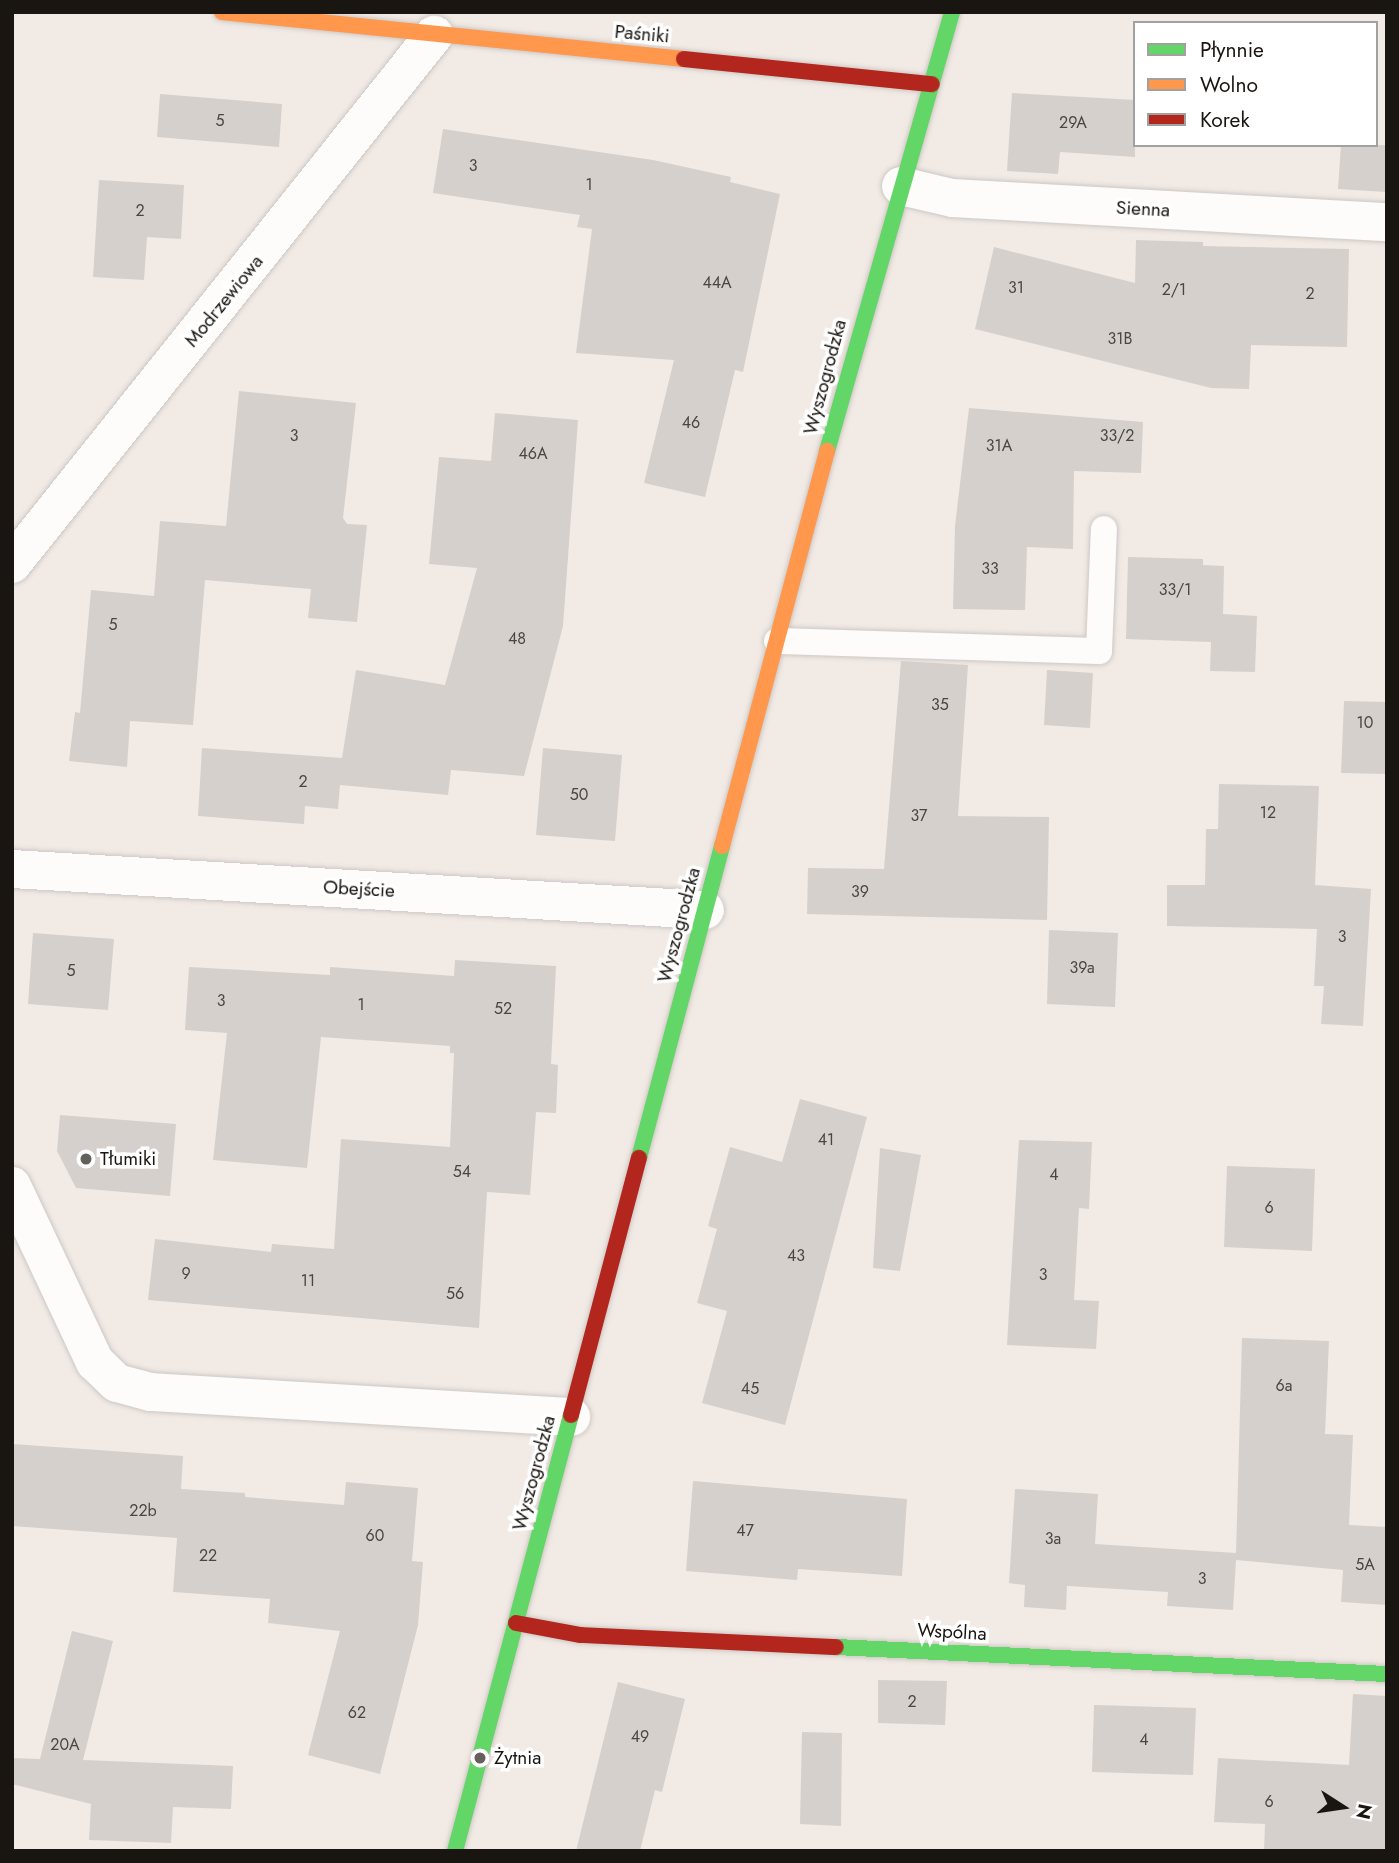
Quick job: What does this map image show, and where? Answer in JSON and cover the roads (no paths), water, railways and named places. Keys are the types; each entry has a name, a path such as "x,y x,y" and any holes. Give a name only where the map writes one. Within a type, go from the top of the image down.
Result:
{"street":[{"name":"Paśniki","path":"222,12 932,83"},
{"name":"Wyszogrodzka","path":"455,1851 777,641 901,186 952,12"},
{"name":"Modrzewiowa","path":"12,564 434,35"},
{"name":"Sienna","path":"901,186 952,198 1387,222"},
{"name":"Obejście","path":"12,869 705,910"},
{"path":"12,1186 95,1362 117,1383 151,1392 571,1417"},
{"name":"Wspólna","path":"516,1623 581,1635 1387,1674"}],"lane":[{"path":"777,641 1100,651 1104,529"}],"place":[{"name":"Tłumiki","path":"86,1159"},
{"name":"Żytnia","path":"480,1758"}]}
